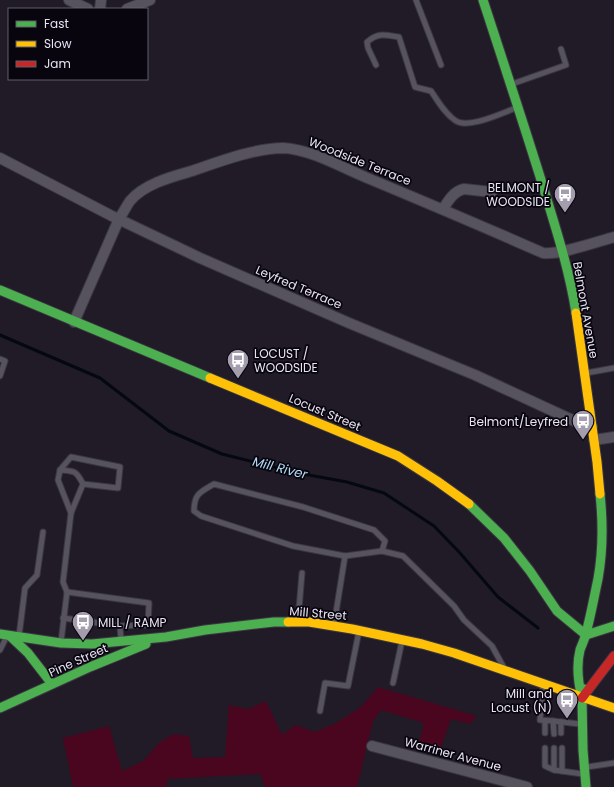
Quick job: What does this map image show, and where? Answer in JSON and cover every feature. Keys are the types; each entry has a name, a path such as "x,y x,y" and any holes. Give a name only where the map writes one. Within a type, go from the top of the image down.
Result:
{"street":[{"path":"69,0 86,8"},
{"path":"130,8 150,0"},
{"name":"Belmont Avenue","path":"483,0 519,107 571,282 594,440 602,516 598,577 586,634"},
{"name":"Woodside Terrace","path":"74,322 119,219 133,198 151,186 178,175 251,153 275,149 295,150 314,156 443,209 543,253 549,254 614,238"},
{"name":"Leyfred Terrace","path":"0,158 119,219 256,282 475,375 581,424 592,427"},
{"path":"443,209 452,196 460,190 464,189 492,192"},
{"name":"Locust Street","path":"0,290 398,456 469,504 504,538 530,571 557,611 586,634"},
{"path":"594,440 614,437"},
{"name":"Mill Street","path":"9,635 61,643 92,644 166,637 243,625 274,622 309,622 359,630 454,653 614,708"},
{"path":"586,634 614,626"},
{"path":"586,634 589,647"},
{"path":"586,634 580,650 578,668 578,682 582,698 586,787"},
{"path":"9,635 28,653 52,684"},
{"name":"Pine Street","path":"0,708 136,648 166,637"},
{"path":"582,698 614,656"},
{"path":"582,698 588,668"},
{"name":"Warriner Avenue","path":"372,746 527,787"}],"lane":[{"path":"416,0 441,65"},
{"path":"376,65 368,48 367,42 372,37 382,34 399,37 415,87 431,91 442,107 456,121 471,123 519,107"},
{"path":"511,84 566,65 561,49"},
{"path":"0,360 5,361 0,376"},
{"path":"585,373 614,368"},
{"path":"71,514 58,480 60,470 71,457 120,468 118,488 83,484"},
{"path":"60,470 72,470 77,473 83,484"},
{"path":"61,643 67,592 63,582 71,514 83,484"},
{"path":"382,551 385,541 374,530 303,506 214,484 198,494 194,502 194,511 201,516 293,546 345,556 382,551 403,556 454,606 464,620 492,646 505,671"},
{"path":"0,650 9,635 25,588 37,575 43,532"},
{"path":"334,626 345,556"},
{"path":"298,622 302,573"},
{"path":"63,618 120,626 148,625 149,603 67,592"},
{"path":"120,626 121,641"},
{"path":"320,711 324,683 348,686 359,630"},
{"path":"393,684 402,640"},
{"path":"543,684 540,720 583,725"},
{"path":"545,721 545,733"},
{"path":"554,721 554,734"},
{"path":"561,722 561,733"},
{"path":"545,748 545,766 554,770 585,771 614,762"},
{"path":"554,748 554,770"},
{"path":"562,748 562,771"}],"shaded area":[{"path":"378,687 477,716 470,724 451,719 440,750 418,746 424,723 381,710 373,721 357,787 265,787 260,774 167,779 167,787 73,787 63,738 109,726 122,771 143,761 160,742 174,734 189,736 193,758 225,757 229,705 248,709 266,701 282,735 295,725 315,732 336,723 361,707"}],"waterway":[{"name":"Mill River","path":"0,335 100,378 169,431 222,454 298,473 347,482 384,493 434,526 460,553 498,597 538,628"}],"traffic: fast":[{"path":"483,0 557,231 570,280 576,313"},
{"path":"0,290 210,378"},
{"path":"582,698 578,662 600,568 602,536 600,494"},
{"path":"469,504 504,538 530,571 557,611 586,635 614,626"},
{"path":"0,634 61,643 92,644 166,637 205,630 274,622 288,622"},
{"path":"10,636 28,653 52,684"},
{"path":"0,708 90,667 146,644"},
{"path":"584,689 582,698 583,750 586,787"}],"traffic: slow":[{"path":"576,313 597,462 600,494"},
{"path":"210,378 398,456 469,504"},
{"path":"288,622 309,622 352,629 422,644 454,653 614,708"}],"traffic: jam":[{"path":"582,698 614,656"}],"place":[{"name":"BELMONT / WOODSIDE","path":"565,214"},
{"name":"LOCUST / WOODSIDE","path":"238,380"},
{"name":"Belmont/Leyfred","path":"583,440"},
{"name":"MILL / RAMP","path":"83,642"},
{"name":"Mill and Locust (N)","path":"567,720"}]}
